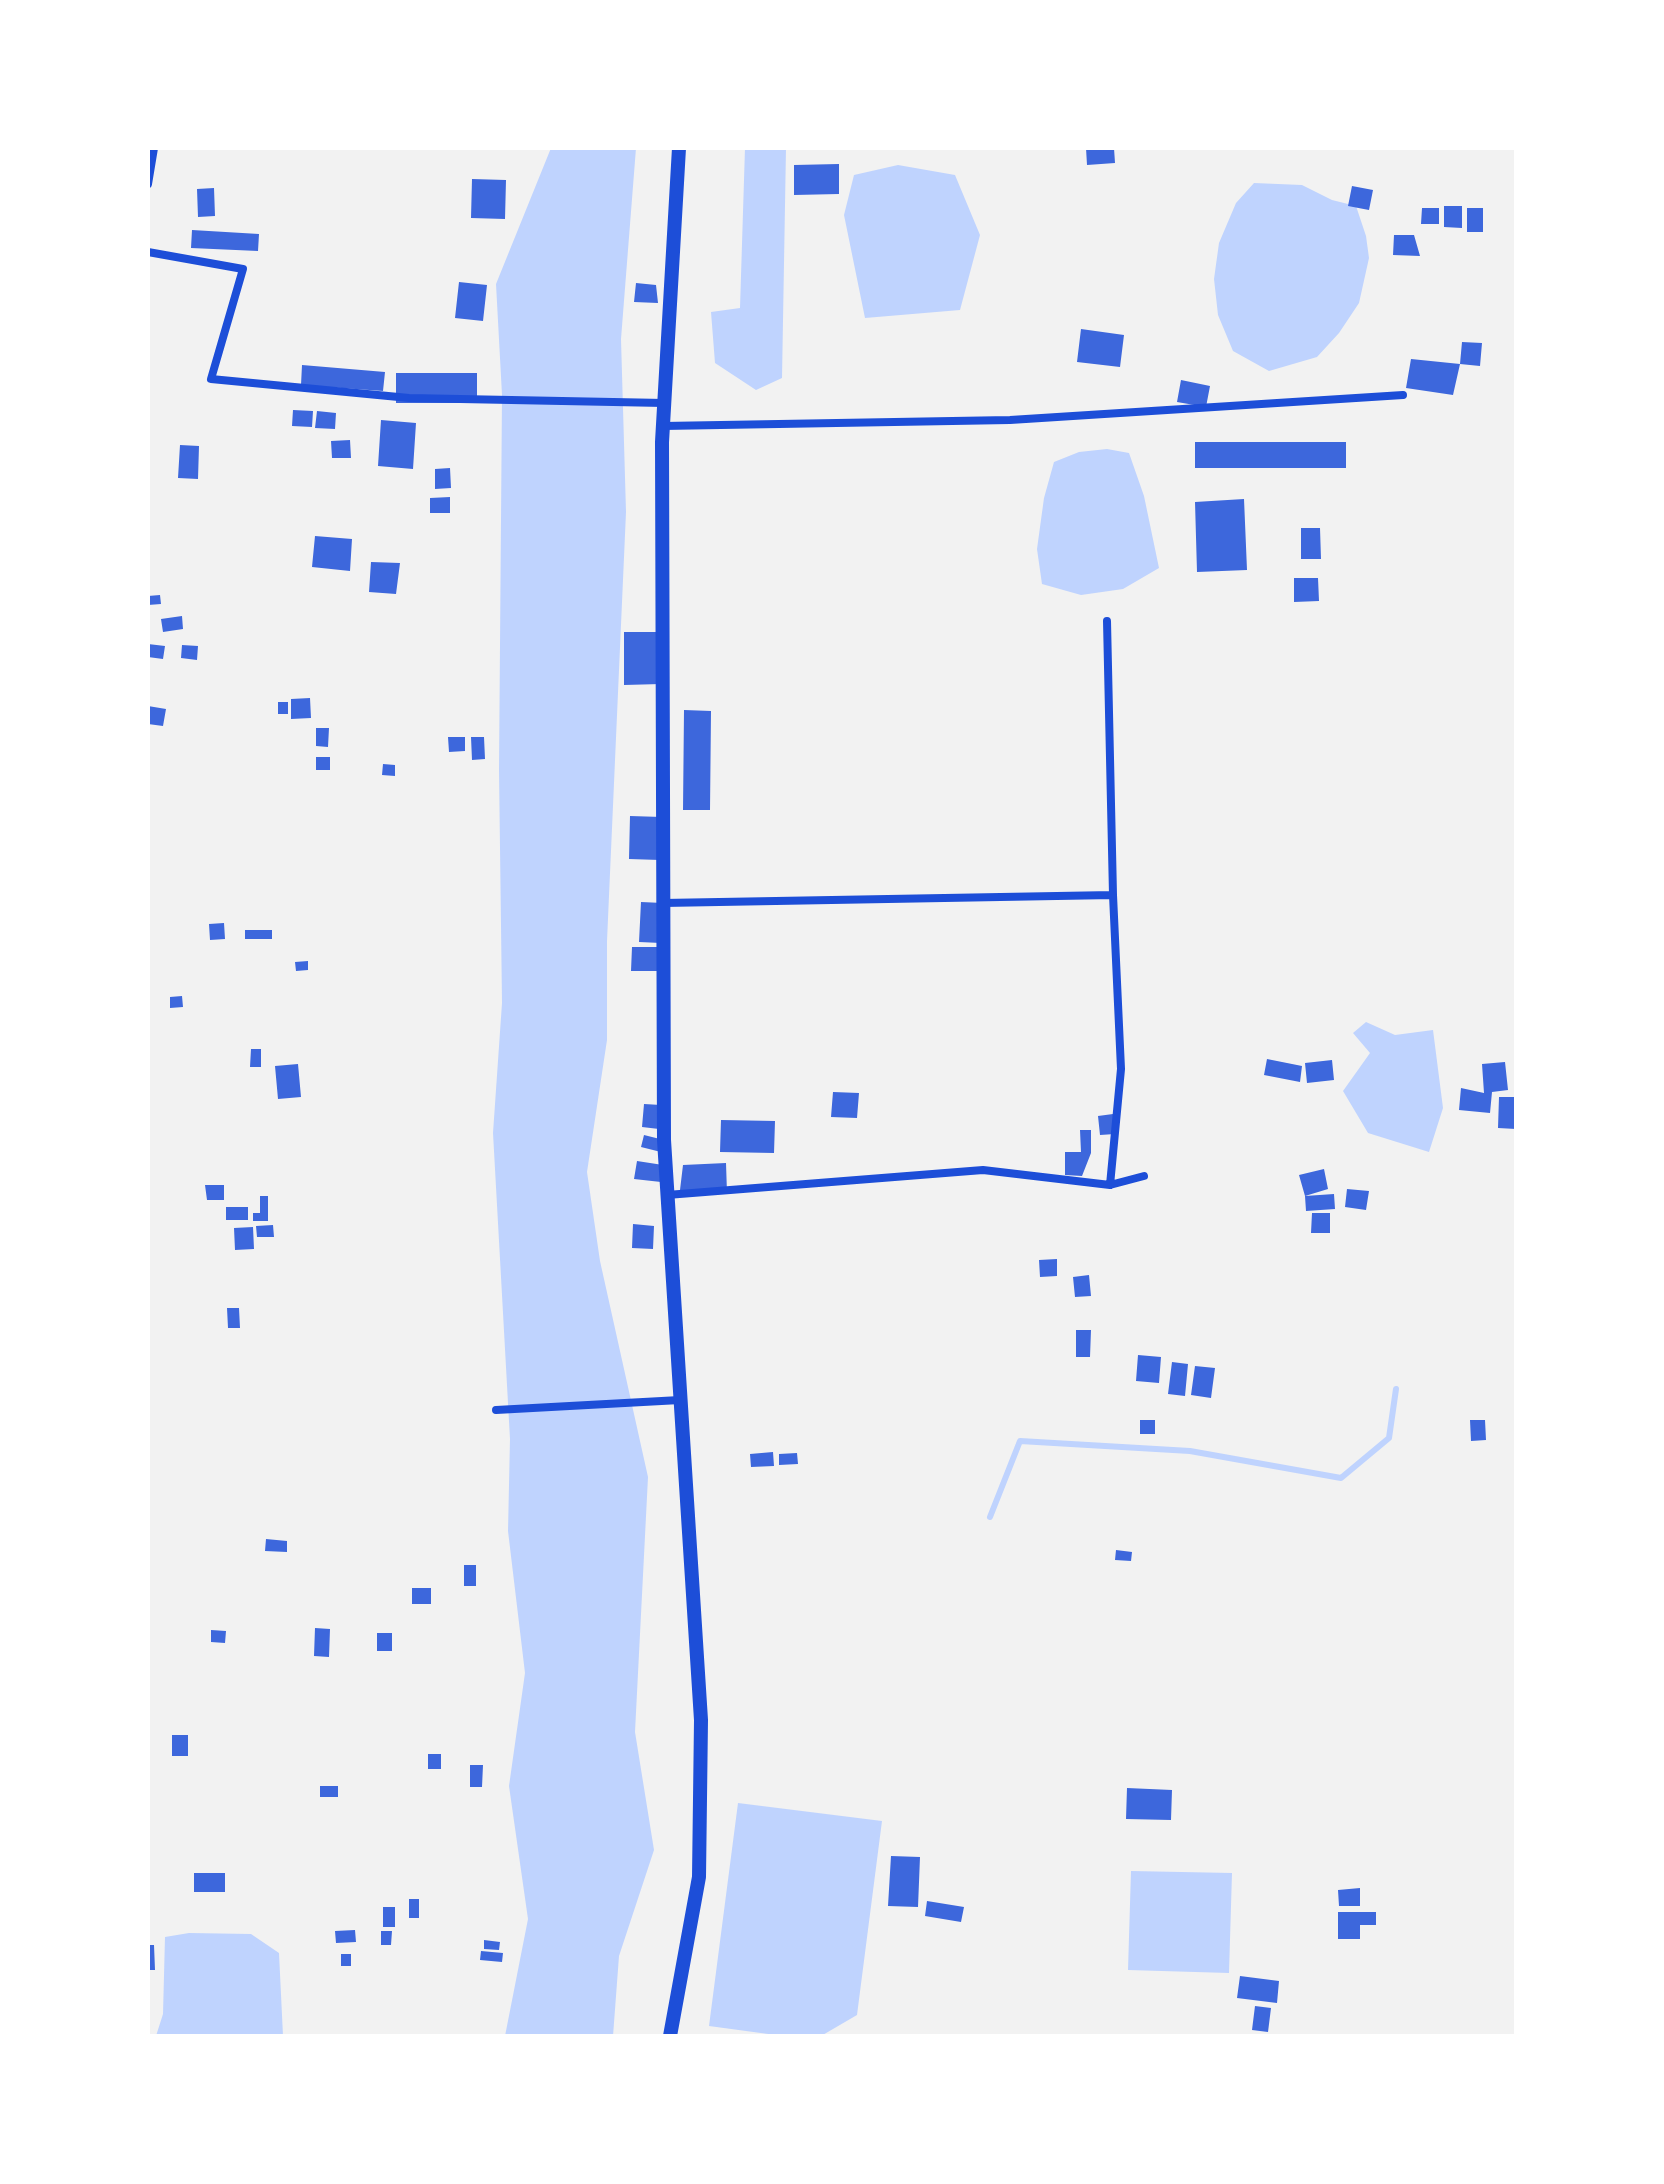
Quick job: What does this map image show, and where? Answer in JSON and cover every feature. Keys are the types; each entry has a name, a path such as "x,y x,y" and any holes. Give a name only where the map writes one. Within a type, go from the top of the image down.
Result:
{"main road":[{"path":"670,2036 699,1877 701,1720 667,1195 661,699 663,426 679,148"}],"street":[{"path":"148,184 154,148"},
{"path":"148,252 243,269 211,379 409,398 664,403"},
{"path":"663,426 1010,420 1403,395"},
{"path":"1107,621 1113,895 1121,1069 1110,1185"},
{"path":"663,903 1113,895"},
{"path":"667,1195 983,1170 1110,1185 1144,1176"},
{"path":"496,1410 680,1400"}],"water":[{"path":"551,148 636,148 621,339 626,512 607,941 607,1040 587,1172 600,1261 648,1477 635,1732 654,1850 619,1956 613,2036 505,2036 528,1919 509,1786 525,1673 508,1531 510,1439 493,1133 502,1003 499,770 502,395 496,284"},
{"path":"745,148 786,148 782,378 756,390 715,363 711,312 740,308"},
{"path":"898,165 955,175 980,235 960,310 865,318 844,215 854,175"},
{"path":"1254,183 1302,185 1332,200 1356,206 1366,236 1369,258 1359,303 1339,333 1317,357 1269,371 1233,351 1218,315 1214,279 1219,243 1236,203"},
{"path":"1107,449 1129,453 1144,496 1159,568 1123,589 1081,595 1042,584 1037,549 1044,498 1054,462 1079,452"},
{"path":"1366,1022 1395,1035 1433,1030 1443,1108 1429,1152 1368,1133 1343,1091 1370,1053 1353,1033"},
{"path":"738,1803 882,1821 857,2015 821,2036 783,2036 709,2026"},
{"path":"1131,1871 1232,1873 1229,1973 1128,1970"},
{"path":"189,1933 251,1934 279,1953 283,2036 156,2036 163,2014 165,1937"}],"building":[{"path":"1086,148 1114,148 1115,163 1087,165"},
{"path":"839,164 839,194 794,195 794,165"},
{"path":"472,179 506,180 505,219 471,218"},
{"path":"1352,186 1373,190 1369,210 1348,206"},
{"path":"214,188 215,216 198,217 197,189"},
{"path":"1444,206 1462,206 1462,228 1444,227"},
{"path":"1422,208 1439,208 1439,224 1421,224"},
{"path":"1467,208 1483,208 1483,232 1467,232"},
{"path":"192,230 259,234 258,251 191,248"},
{"path":"1394,235 1414,235 1420,256 1393,255"},
{"path":"459,282 487,285 483,321 455,318"},
{"path":"636,283 656,285 658,303 634,302"},
{"path":"1081,329 1124,335 1120,367 1077,362"},
{"path":"1462,342 1482,343 1480,366 1460,364"},
{"path":"1411,359 1460,364 1453,395 1406,388"},
{"path":"302,365 385,372 383,391 301,385"},
{"path":"396,373 477,373 477,403 396,403"},
{"path":"1181,380 1210,386 1206,407 1177,402"},
{"path":"293,410 313,411 312,427 292,426"},
{"path":"317,411 336,413 335,429 315,428"},
{"path":"381,420 416,423 413,469 378,466"},
{"path":"350,440 351,458 332,458 331,441"},
{"path":"1195,442 1346,442 1346,468 1195,468"},
{"path":"180,445 199,446 198,479 178,478"},
{"path":"450,468 451,488 435,489 435,469"},
{"path":"450,497 450,513 430,513 430,498"},
{"path":"1244,499 1247,570 1197,572 1195,502"},
{"path":"1301,528 1320,528 1321,559 1301,559"},
{"path":"315,536 352,539 350,571 312,567"},
{"path":"371,562 400,563 396,594 369,592"},
{"path":"1294,578 1318,578 1319,601 1294,602"},
{"path":"160,595 161,604 148,605 148,596"},
{"path":"182,616 183,629 163,632 161,619"},
{"path":"624,632 660,632 661,684 624,685"},
{"path":"148,644 165,646 163,659 148,657"},
{"path":"182,645 198,646 197,660 181,658"},
{"path":"310,698 311,718 291,719 291,699"},
{"path":"278,702 288,702 288,714 278,714"},
{"path":"148,706 166,709 163,726 148,724"},
{"path":"684,710 711,711 710,810 683,810"},
{"path":"316,728 329,728 328,747 316,746"},
{"path":"448,737 465,737 465,751 449,752"},
{"path":"471,737 484,737 485,759 472,760"},
{"path":"316,757 330,757 330,770 316,770"},
{"path":"383,764 395,765 395,776 382,775"},
{"path":"630,816 662,817 660,860 629,859"},
{"path":"641,902 663,903 661,943 639,942"},
{"path":"224,923 225,939 210,940 209,924"},
{"path":"245,930 272,930 272,939 245,939"},
{"path":"632,947 664,947 664,971 631,971"},
{"path":"308,961 308,970 296,971 295,962"},
{"path":"182,996 183,1007 170,1008 170,997"},
{"path":"251,1049 261,1049 261,1067 250,1067"},
{"path":"1267,1059 1302,1066 1300,1082 1264,1075"},
{"path":"1332,1060 1334,1080 1307,1083 1305,1063"},
{"path":"1505,1062 1508,1090 1492,1092 1490,1113 1459,1110 1461,1088 1484,1093 1482,1064"},
{"path":"298,1064 301,1097 278,1099 275,1066"},
{"path":"833,1092 859,1093 857,1118 831,1117"},
{"path":"1499,1097 1516,1097 1516,1129 1498,1128"},
{"path":"644,1104 661,1105 659,1129 642,1127"},
{"path":"1113,1114 1115,1134 1100,1135 1098,1116"},
{"path":"721,1120 775,1121 774,1153 720,1152"},
{"path":"1080,1130 1091,1130 1091,1153 1082,1176 1065,1175 1065,1152 1081,1152"},
{"path":"644,1135 664,1140 661,1152 641,1147"},
{"path":"637,1161 663,1165 661,1182 634,1179"},
{"path":"726,1163 727,1193 680,1190 683,1165"},
{"path":"1324,1169 1328,1189 1305,1196 1299,1175"},
{"path":"205,1185 224,1185 224,1200 207,1200"},
{"path":"1347,1189 1369,1191 1366,1210 1345,1207"},
{"path":"1334,1194 1335,1209 1306,1211 1305,1196"},
{"path":"260,1196 268,1196 268,1221 253,1221 253,1213 260,1213"},
{"path":"226,1207 248,1207 248,1220 226,1220"},
{"path":"1312,1213 1330,1213 1330,1233 1311,1233"},
{"path":"633,1224 654,1226 653,1249 632,1248"},
{"path":"273,1225 274,1237 257,1237 256,1226"},
{"path":"253,1227 254,1249 235,1250 234,1228"},
{"path":"1057,1259 1057,1276 1040,1277 1039,1260"},
{"path":"1089,1275 1091,1296 1075,1297 1073,1277"},
{"path":"227,1308 239,1308 240,1328 228,1328"},
{"path":"1076,1330 1091,1330 1090,1357 1076,1357"},
{"path":"1138,1355 1161,1357 1159,1383 1136,1381"},
{"path":"1172,1362 1188,1364 1185,1396 1168,1394"},
{"path":"1195,1366 1215,1368 1211,1398 1191,1395"},
{"path":"1140,1420 1155,1420 1155,1434 1140,1434"},
{"path":"1470,1420 1485,1420 1486,1440 1471,1441"},
{"path":"773,1452 774,1466 751,1467 750,1454"},
{"path":"797,1453 798,1464 779,1465 779,1454"},
{"path":"266,1539 287,1541 287,1552 265,1551"},
{"path":"1116,1550 1132,1552 1131,1561 1115,1560"},
{"path":"464,1565 476,1565 476,1586 464,1586"},
{"path":"412,1588 431,1588 431,1604 412,1604"},
{"path":"315,1628 330,1629 329,1657 314,1656"},
{"path":"211,1630 226,1631 225,1643 211,1642"},
{"path":"377,1633 392,1633 392,1651 377,1651"},
{"path":"172,1735 188,1735 188,1756 172,1756"},
{"path":"428,1754 441,1754 441,1769 428,1769"},
{"path":"470,1765 483,1765 482,1787 470,1787"},
{"path":"320,1786 338,1786 338,1797 320,1797"},
{"path":"1127,1788 1172,1790 1171,1820 1126,1819"},
{"path":"891,1856 920,1857 918,1907 888,1906"},
{"path":"194,1873 225,1873 225,1892 194,1892"},
{"path":"1360,1888 1360,1906 1339,1906 1338,1890"},
{"path":"409,1899 419,1899 419,1918 409,1918"},
{"path":"927,1901 964,1907 961,1922 925,1916"},
{"path":"383,1907 395,1907 395,1927 383,1927"},
{"path":"1338,1912 1376,1912 1376,1925 1360,1925 1360,1939 1338,1939"},
{"path":"355,1930 356,1942 336,1943 335,1931"},
{"path":"381,1931 392,1931 391,1945 381,1945"},
{"path":"484,1940 500,1942 499,1950 484,1949"},
{"path":"148,1945 154,1945 155,1970 148,1970"},
{"path":"481,1951 503,1953 502,1962 480,1960"},
{"path":"341,1954 351,1954 351,1966 341,1966"},
{"path":"1240,1976 1279,1981 1277,2003 1237,1998"},
{"path":"1255,2006 1271,2008 1268,2032 1252,2030"}],"waterway":[{"path":"990,1517 1020,1441 1190,1451 1341,1478 1389,1438 1396,1389"}]}
